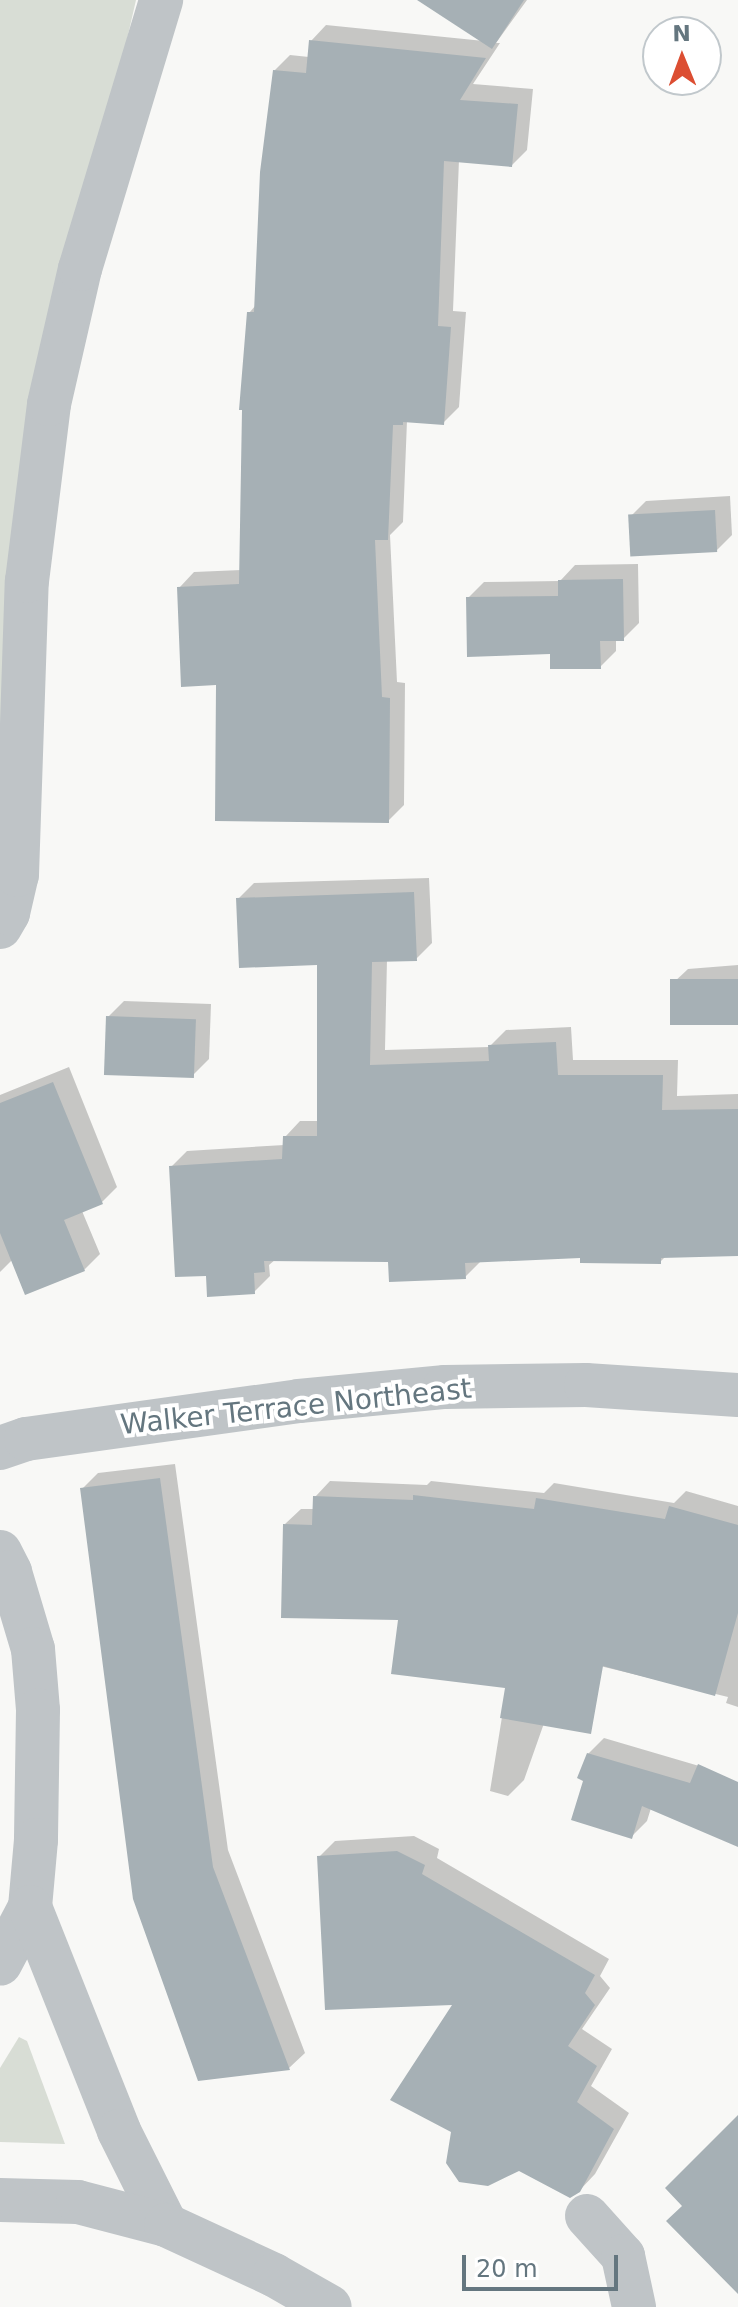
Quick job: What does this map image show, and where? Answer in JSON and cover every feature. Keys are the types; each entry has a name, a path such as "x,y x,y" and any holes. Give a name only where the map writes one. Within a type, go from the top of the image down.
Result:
{"street":[{"path":"0,927 8,913 17,875 27,581 49,404 80,269 161,0"},
{"name":"Walker Terrace Northeast","path":"0,1448 26,1439 299,1401 445,1387 586,1385 738,1395"},
{"path":"0,1552 10,1572 33,1649 38,1710 36,1840 30,1907 0,1964"},
{"path":"30,1907 119,2131 166,2225"},
{"path":"0,2200 78,2202 166,2225 274,2275 330,2307"},
{"path":"587,2216 623,2256 634,2307"}],"shaded area":[{"path":"0,0 136,0 44,401 0,811"},
{"path":"19,2037 27,2041 65,2144 0,2142 0,2068"}],"building":[{"path":"417,0 524,0 492,49"},
{"path":"309,40 486,58 460,100 518,104 512,167 444,161 438,326 451,327 444,425 403,422 403,425 393,425 388,540 375,540 382,697 390,698 389,823 215,821 216,685 181,687 177,587 239,584 242,410 239,410 247,312 254,312 260,172 273,70 306,73"},
{"path":"715,510 717,552 630,556 628,515"},
{"path":"623,579 624,641 600,641 601,669 550,669 550,654 467,657 466,597 558,596 558,580"},
{"path":"414,892 417,961 372,962 370,1065 489,1061 488,1045 556,1042 558,1075 663,1075 662,1110 738,1109 738,1256 661,1258 661,1264 580,1263 580,1258 465,1263 466,1279 389,1282 388,1262 264,1261 265,1272 254,1273 255,1294 207,1297 206,1276 175,1277 169,1166 282,1159 283,1136 317,1136 317,965 239,968 236,898"},
{"path":"670,979 738,979 738,1025 670,1025"},
{"path":"106,1016 196,1019 194,1078 104,1075"},
{"path":"53,1082 103,1204 64,1220 85,1271 25,1295 0,1233 0,1103"},
{"path":"160,1478 213,1867 290,2070 198,2081 133,1899 80,1488"},
{"path":"413,1495 534,1509 536,1498 665,1519 669,1506 738,1525 738,1613 715,1696 603,1666 591,1734 500,1718 505,1688 391,1674 398,1620 281,1618 283,1524 312,1525 313,1496 413,1500"},
{"path":"587,1753 690,1783 698,1764 738,1782 738,1847 642,1806 632,1839 571,1820 583,1781 577,1778"},
{"path":"397,1851 425,1865 422,1874 595,1975 585,1993 595,2005 568,2046 597,2066 577,2102 614,2129 580,2192 570,2198 519,2171 488,2186 459,2182 446,2163 451,2132 390,2100 452,2005 325,2010 317,1856"},
{"path":"738,2115 738,2294 666,2221 682,2206 665,2188"}]}
